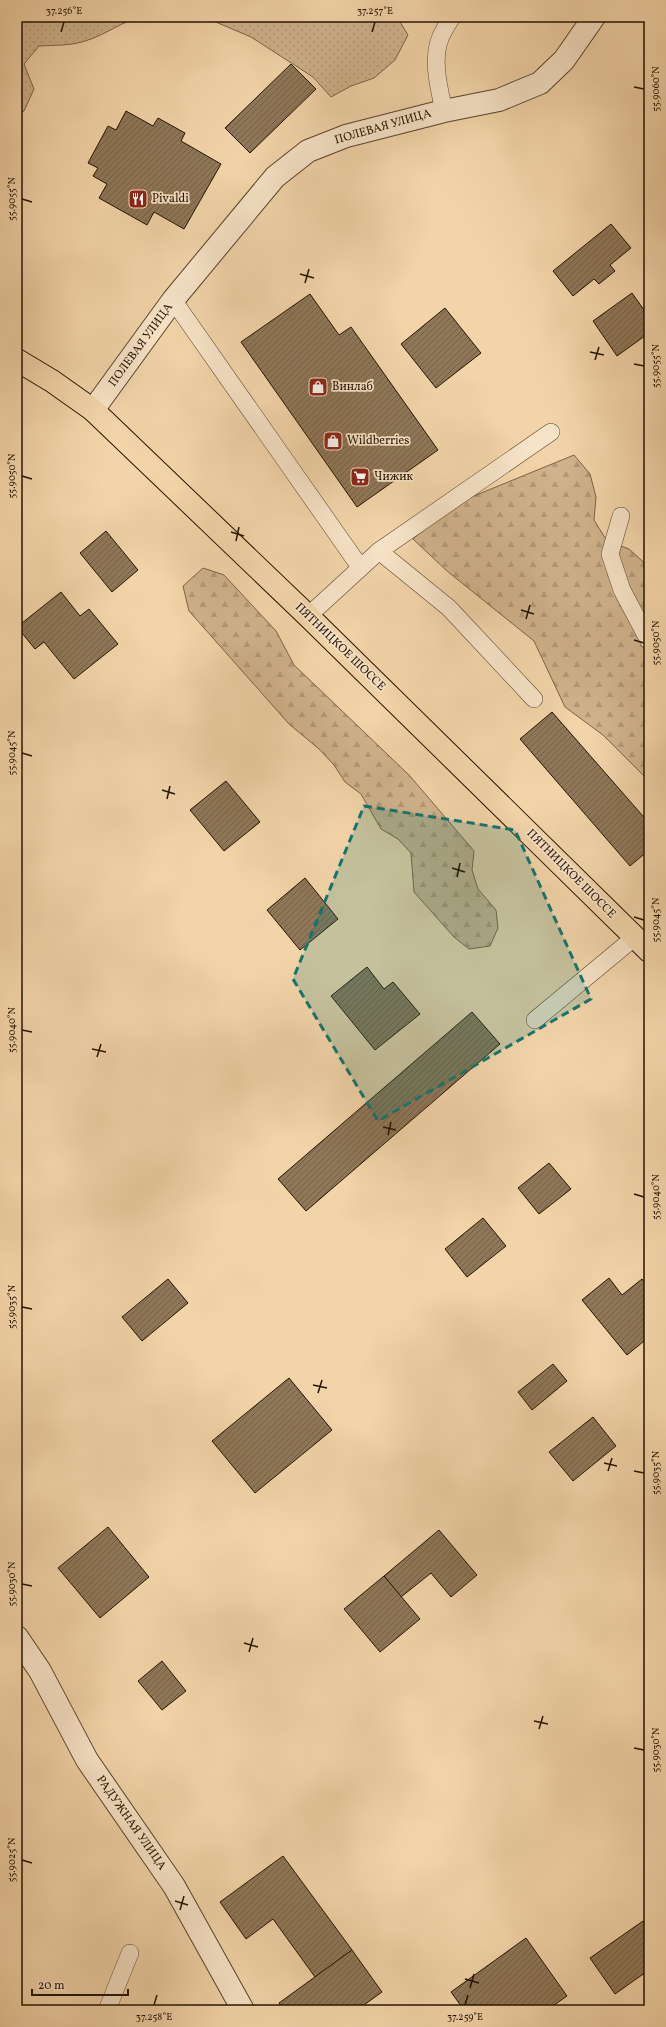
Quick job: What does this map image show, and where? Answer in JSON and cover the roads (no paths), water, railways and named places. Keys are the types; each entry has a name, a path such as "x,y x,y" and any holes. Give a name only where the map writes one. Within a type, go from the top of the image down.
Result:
{"main road":[{"name":"ПЯТНИЦКОЕ ШОССЕ","path":"17,360 52,381 93,410 308,616 642,944"}],"street":[{"name":"ПОЛЕВАЯ УЛИЦА","path":"93,410 173,300 275,177 308,151 346,136 444,110 499,100 540,82 564,60 594,17"},
{"name":"РАДУЖНАЯ УЛИЦА","path":"17,1637 40,1671 87,1760 174,1886 243,2010"}],"lane":[{"path":"444,110 438,83 436,60 440,38 452,17"},
{"path":"173,300 360,567"},
{"path":"308,616 379,551 551,432"},
{"path":"621,516 610,554 622,590 649,641"},
{"path":"379,551 449,608 534,699"},
{"path":"535,1020 642,944"},
{"path":"107,2010 130,1953"}],"place":[{"name":"Pivaldi","path":"138,199"},
{"name":"Винлаб","path":"318,387"},
{"name":"Wildberries","path":"333,441"},
{"name":"Чижик","path":"360,477"}]}
